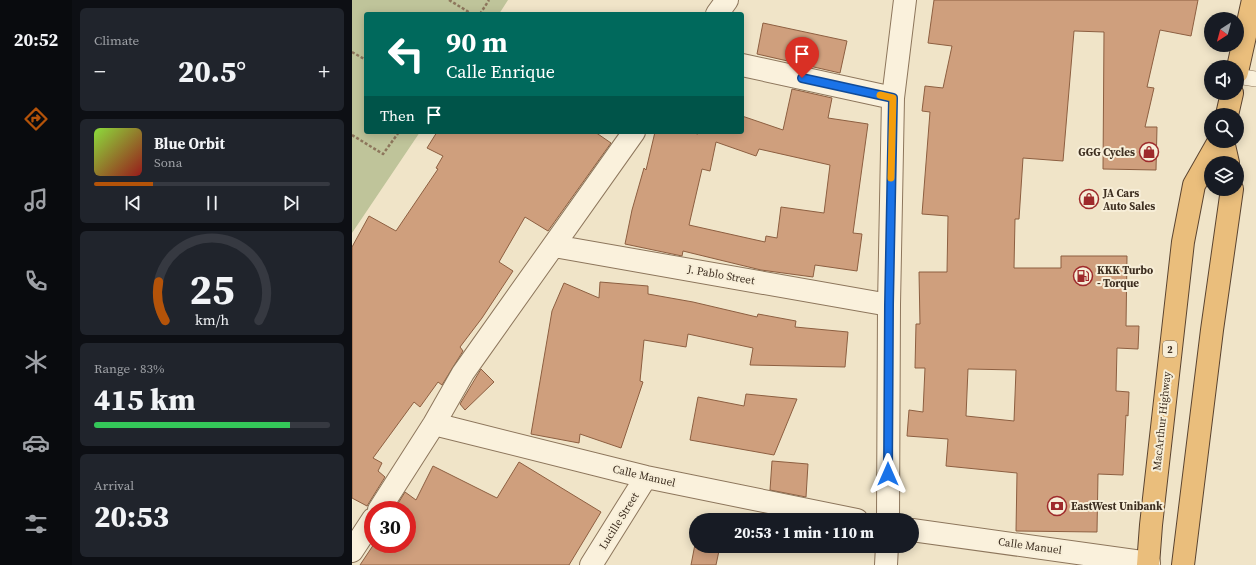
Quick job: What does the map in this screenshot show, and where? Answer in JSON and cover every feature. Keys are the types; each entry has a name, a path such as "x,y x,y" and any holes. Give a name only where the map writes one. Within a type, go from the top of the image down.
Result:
{"highway":[{"path":"1240,60 1253,0"},
{"name":"MacArthur Highway","path":"1148,564 1151,525 1183,242 1194,185 1215,148"},
{"path":"1184,565 1212,330 1231,196"}],"street":[{"path":"718,12 727,0"},
{"path":"888,513 889,305 893,98 905,0"},
{"path":"744,65 893,98"},
{"path":"385,501 434,424 463,372 633,134"},
{"name":"J. Pablo Street","path":"554,246 889,305"},
{"name":"Calle Manuel","path":"434,424 646,477 823,513"},
{"name":"Lucille Street","path":"591,565 646,477"},
{"name":"Calle Manuel","path":"919,531 1148,564"},
{"path":"352,552 364,533"},
{"path":"886,565 887,553"}],"lane":[{"path":"1244,77 1256,80"}],"path":[{"path":"449,0 469,12"},
{"path":"481,12 489,0"},
{"path":"352,52 364,59"},
{"path":"352,135 384,154 398,134"}],"green space":[{"path":"352,0 508,0 500,12 364,12 364,134 419,134 352,233"}],"building":[{"path":"934,0 1198,0 1191,36 1160,30 1147,87 1154,88 1145,127 1157,127 1156,170 1103,169 1104,32 1074,31 1063,161 1023,158 1019,219 1015,219 1014,268 1061,268 1061,256 1127,256 1126,326 1139,326 1138,349 1117,348 1116,391 1129,392 1128,416 1126,415 1123,475 1098,474 1097,532 1016,531 1017,473 946,466 948,439 907,436 909,410 923,412 925,368 915,368 916,324 920,324 919,272 947,272 948,216 922,214 930,112 922,111 925,86 943,88 952,46 928,43","holes":["968,369 1016,370 1014,421 966,416"]},
{"path":"763,23 847,41 840,73 757,54"},
{"path":"792,89 832,98 828,118 868,124 853,233 862,234 857,271 815,265 813,277 761,270 683,251 682,256 625,244 632,210 644,168 646,170 655,134 744,134 744,117 783,130","holes":["716,142 756,156 759,149 830,165 824,213 781,207 777,238 766,236 765,242 689,225 702,169 710,171"]},
{"path":"436,134 598,134 611,143 548,231 525,217 499,262 513,271 482,318 460,347 463,351 442,385 438,382 420,407 414,402 373,458 382,463 378,471 385,477 370,501 364,501 364,504 352,498 352,247 369,216 396,231 438,169 436,168 443,156 427,148"},
{"path":"600,282 648,286 648,294 693,302 757,317 758,314 796,321 795,327 848,332 845,367 750,365 753,348 688,334 686,347 644,340 640,381 643,382 621,448 580,434 579,443 531,434 552,311 564,283 599,298"},
{"path":"481,369 494,382 465,410 460,404"},
{"path":"746,394 797,399 774,455 690,440 698,397 744,406"},
{"path":"772,461 808,464 806,497 770,490"},
{"path":"519,462 601,512 569,565 360,565 368,553 416,553 416,501 400,501 405,492 416,500 433,466 497,498"},
{"path":"693,553 719,553 716,565 691,565"}],"slow traffic":[{"path":"880,95 893,98 891,178"}],"place":[{"name":"GGG Cycles","path":"1149,152"},
{"name":"JA Cars Auto Sales","path":"1089,199"},
{"name":"KKK Turbo - Torque","path":"1083,276"},
{"name":"EastWest Unibank","path":"1057,506"}],"route":[{"path":"802,78 893,98 889,305 888,474"}]}
